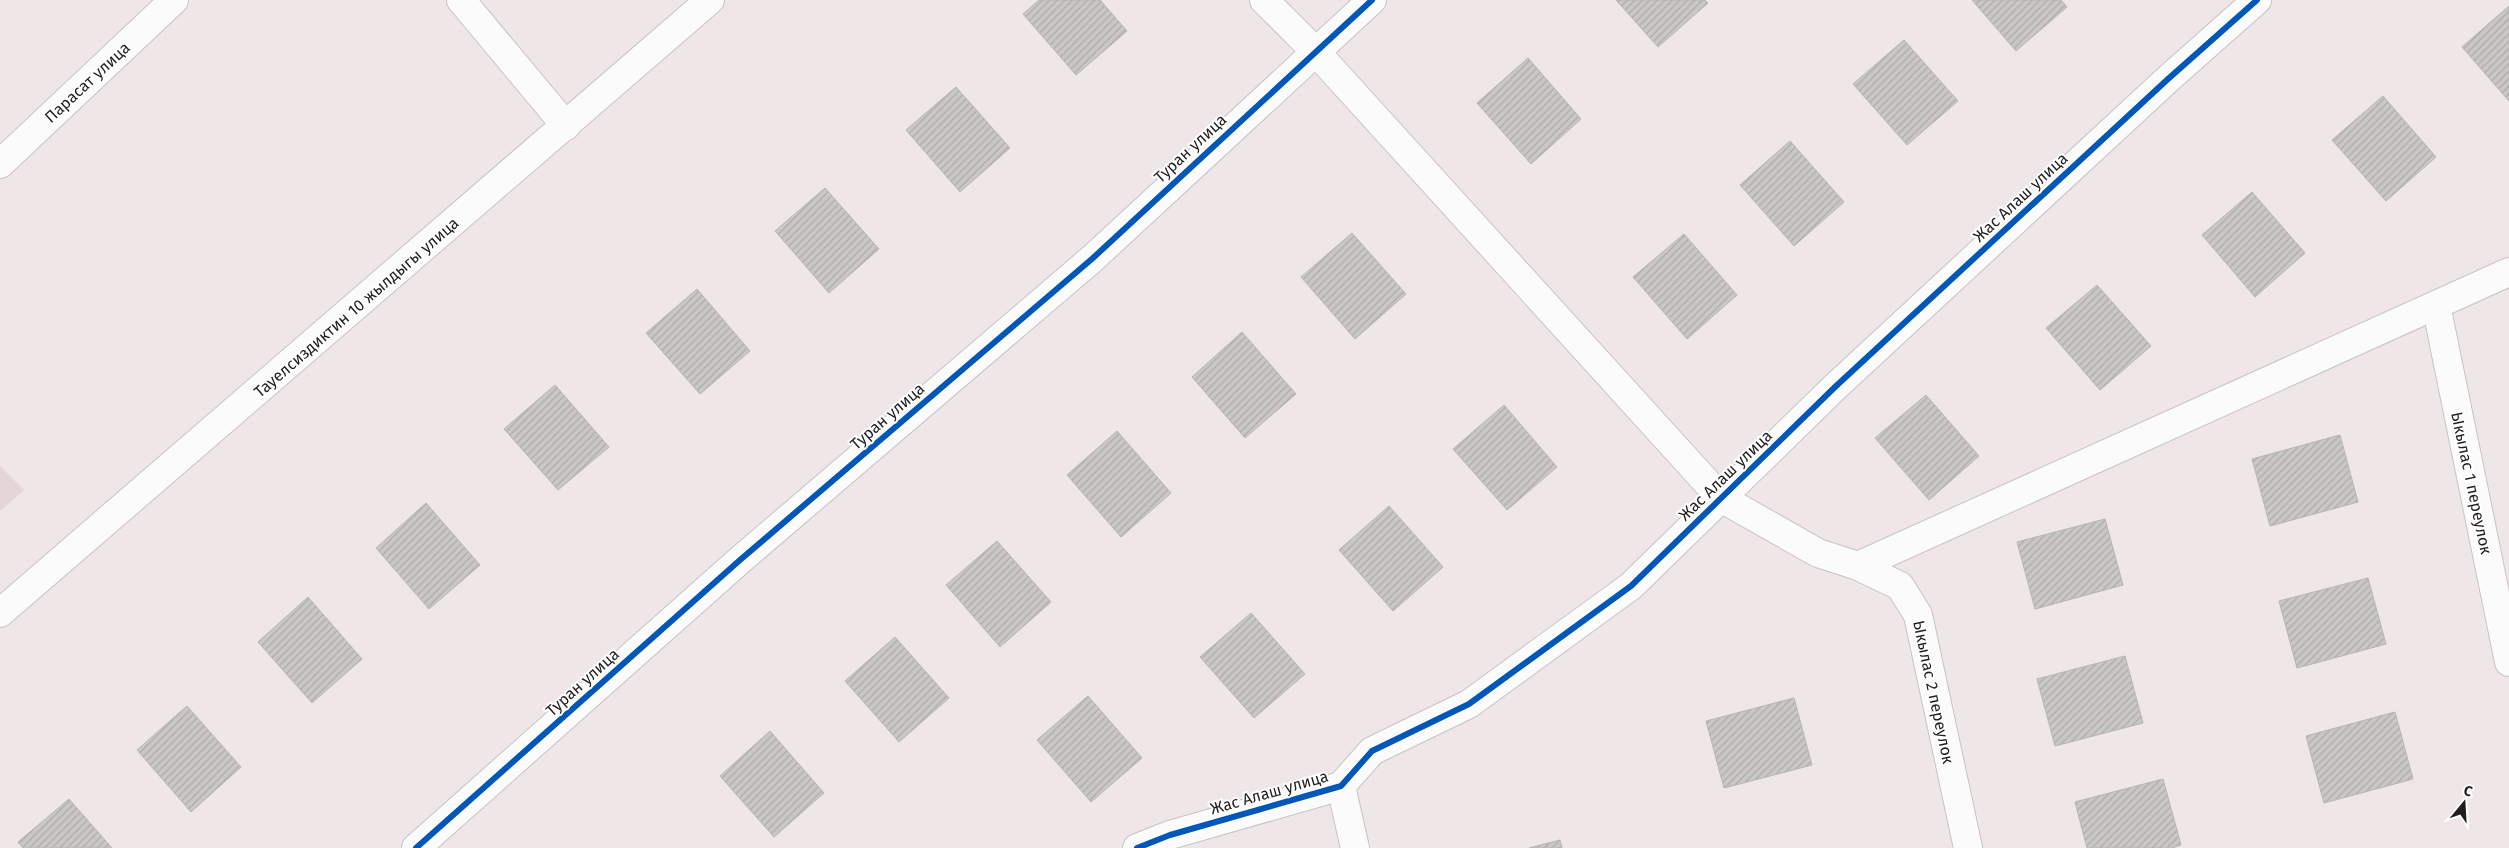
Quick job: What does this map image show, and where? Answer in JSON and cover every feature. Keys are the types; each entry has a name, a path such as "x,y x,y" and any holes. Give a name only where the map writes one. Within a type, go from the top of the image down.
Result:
{"street":[{"name":"Парасат улица","path":"0,164 174,0"},
{"path":"461,0 566,126"},
{"name":"Тауелсиздиктин 10 жылдыгы улица","path":"0,613 710,0"},
{"name":"Ыкылас 2 переулок","path":"1264,0 1314,51 1721,498 1818,554 1858,566 1900,586 1918,615 1968,848"},
{"name":"Туран улица","path":"416,848 740,560 1092,258 1314,51 1372,0"},
{"name":"Жас Алаш улица","path":"1137,848 1170,836 1341,786 1372,751 1469,704 1630,586 1842,380 2168,79 2257,0"},
{"path":"1858,566 2509,272"},
{"name":"Ыкылас 1 переулок","path":"2436,305 2509,662"},
{"path":"1341,786 1355,848"}],"shaded area":[{"path":"0,466 24,490 0,511"}],"building":[{"path":"1039,0 1100,0 1127,31 1076,75 1023,14"},
{"path":"1616,0 1705,0 1708,3 1658,47"},
{"path":"1972,0 2061,0 2067,7 2016,51"},
{"path":"2509,6 2509,101 2462,47"},
{"path":"1904,40 1958,101 1907,145 1853,84"},
{"path":"1528,58 1581,119 1531,164 1477,103"},
{"path":"956,87 1010,148 960,192 906,130"},
{"path":"2383,96 2436,157 2386,201 2332,140"},
{"path":"1790,141 1844,202 1794,246 1740,185"},
{"path":"825,188 879,249 829,293 775,231"},
{"path":"2252,192 2305,253 2255,297 2202,235"},
{"path":"1352,233 1406,294 1355,339 1301,277"},
{"path":"1684,234 1737,295 1687,339 1633,277"},
{"path":"2097,285 2151,346 2100,390 2046,328"},
{"path":"697,289 750,351 700,394 646,333"},
{"path":"1242,332 1296,394 1245,438 1192,377"},
{"path":"555,385 609,447 558,490 504,429"},
{"path":"1926,395 1979,456 1929,500 1875,438"},
{"path":"1504,405 1557,467 1507,510 1453,449"},
{"path":"1117,431 1171,493 1121,537 1067,475"},
{"path":"2340,435 2358,502 2270,526 2252,459"},
{"path":"426,503 480,565 429,609 376,548"},
{"path":"1389,506 1443,567 1393,611 1339,550"},
{"path":"2105,519 2123,585 2035,609 2017,542"},
{"path":"997,541 1051,602 1000,647 946,585"},
{"path":"2368,578 2386,644 2297,668 2279,601"},
{"path":"308,597 362,659 312,703 258,642"},
{"path":"1251,613 1305,674 1254,718 1200,657"},
{"path":"895,637 949,698 899,742 845,681"},
{"path":"2125,656 2143,723 2055,746 2037,679"},
{"path":"1088,696 1142,758 1091,802 1037,740"},
{"path":"1794,698 1812,765 1724,788 1706,721"},
{"path":"187,706 241,767 191,812 137,750"},
{"path":"2395,712 2413,779 2324,803 2306,736"},
{"path":"770,731 824,793 774,837 720,776"},
{"path":"2163,779 2181,845 2172,848 2087,848 2075,802"},
{"path":"69,799 112,848 23,848 18,842"},
{"path":"1560,840 1562,848 1529,848"}],"cycle path":[{"path":"416,848 740,560 1093,258 1372,0"},
{"path":"1137,848 1170,835 1341,786 1372,751 1469,704 1631,586 1835,387 2168,79 2257,0"}]}
